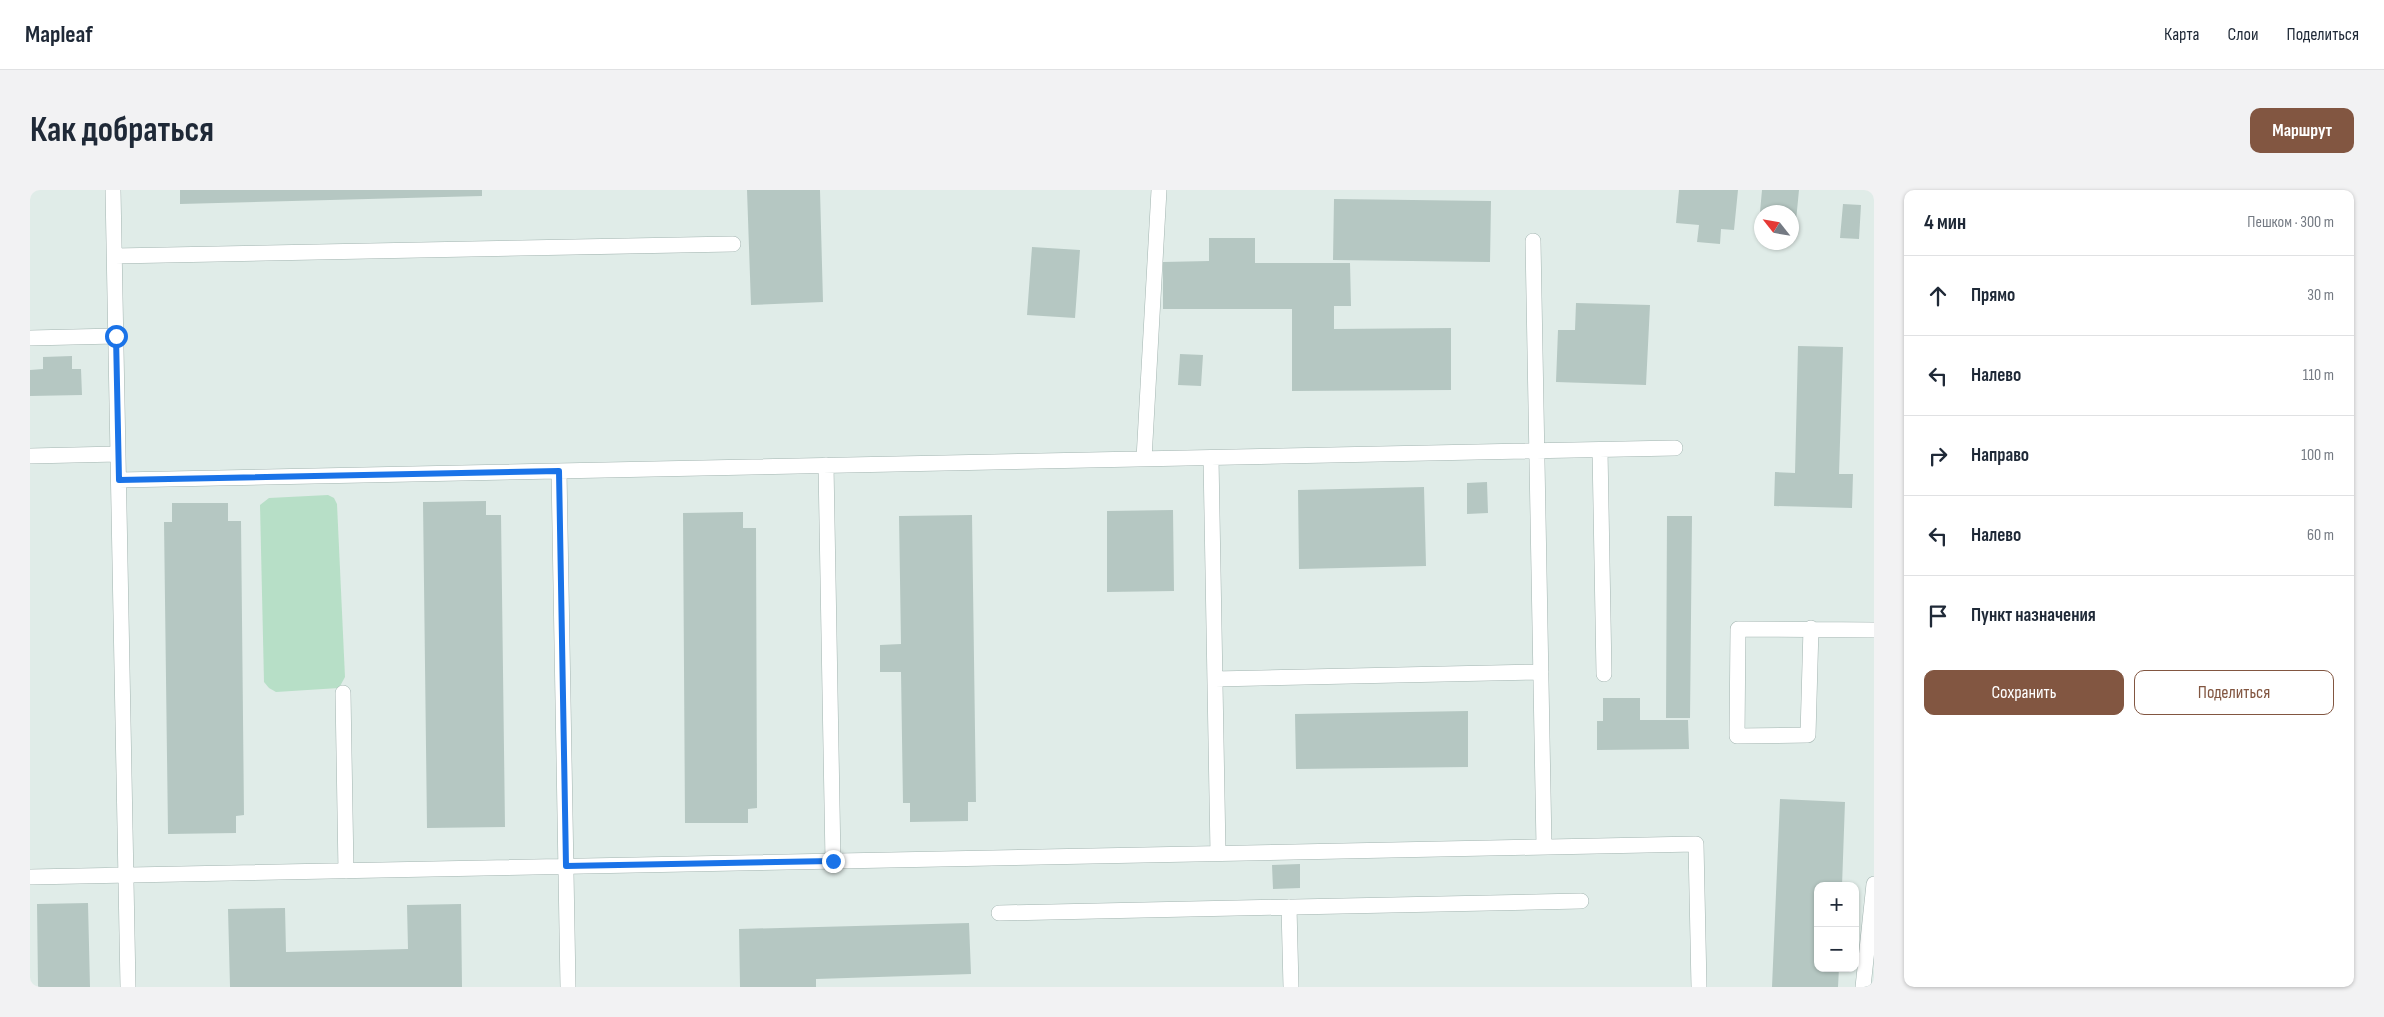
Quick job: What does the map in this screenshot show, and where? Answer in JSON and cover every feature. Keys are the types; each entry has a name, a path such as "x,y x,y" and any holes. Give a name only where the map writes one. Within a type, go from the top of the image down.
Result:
{"lane":[{"path":"113,190 128,987"},
{"path":"1144,459 1159,190"},
{"path":"1533,240 1544,847"},
{"path":"114,256 733,244"},
{"path":"30,338 116,336"},
{"path":"119,480 1675,448"},
{"path":"1600,450 1604,674"},
{"path":"30,456 118,454"},
{"path":"1211,458 1218,853"},
{"path":"826,466 833,861"},
{"path":"559,471 568,987"},
{"path":"1812,628 1808,735 1738,736 1738,629 1812,628 1874,630"},
{"path":"1215,679 1541,672"},
{"path":"343,693 346,871"},
{"path":"30,877 1696,844 1699,987"},
{"path":"1863,987 1874,884"},
{"path":"999,912 1581,901"},
{"path":"1289,907 1291,987"}],"green space":[{"path":"328,495 334,498 337,504 345,677 339,688 276,692 264,682 260,505 269,498"}],"building":[{"path":"180,190 482,190 482,196 180,204"},
{"path":"747,190 820,190 823,302 751,305"},
{"path":"1679,190 1738,190 1734,230 1721,229 1720,244 1697,242 1699,225 1676,223"},
{"path":"1762,190 1799,190 1798,205 1761,205"},
{"path":"1334,199 1491,201 1490,262 1333,260"},
{"path":"1843,204 1861,205 1859,239 1840,238"},
{"path":"1209,238 1255,238 1255,263 1350,263 1351,306 1334,306 1334,329 1451,328 1451,390 1292,391 1292,309 1163,309 1163,262 1209,261"},
{"path":"1032,247 1080,250 1075,318 1027,315"},
{"path":"1576,303 1650,305 1646,385 1556,382 1558,330 1575,330"},
{"path":"1798,346 1843,347 1839,474 1853,474 1852,508 1774,506 1775,472 1795,473"},
{"path":"1180,354 1203,355 1201,386 1178,385"},
{"path":"72,356 72,369 81,369 82,395 30,396 30,370 43,369 43,357"},
{"path":"1487,482 1488,513 1467,514 1467,483"},
{"path":"1424,487 1426,566 1299,569 1298,490"},
{"path":"486,501 486,515 501,515 505,827 427,828 423,502"},
{"path":"172,503 228,503 228,521 241,521 244,815 236,816 236,833 168,834 164,522 172,522"},
{"path":"1173,510 1174,591 1107,592 1107,511"},
{"path":"743,512 743,528 756,528 757,808 748,809 748,823 685,823 683,513"},
{"path":"972,515 976,802 968,802 968,821 910,822 910,803 903,803 901,672 880,672 880,645 901,644 899,516"},
{"path":"1667,516 1692,516 1690,718 1666,718"},
{"path":"1603,698 1640,698 1640,720 1688,720 1689,749 1597,750 1597,721 1603,721"},
{"path":"1468,711 1468,767 1296,769 1295,714"},
{"path":"1780,799 1845,802 1842,882 1814,882 1814,972 1839,972 1838,987 1772,987"},
{"path":"1300,864 1300,888 1273,889 1272,865"},
{"path":"88,903 90,987 38,987 37,904"},
{"path":"461,904 462,987 230,987 228,909 285,908 286,952 408,949 407,905"},
{"path":"969,923 971,974 816,979 816,987 740,987 739,929"}],"route":[{"path":"116,336 119,480 559,471 566,866 833,861"}]}
